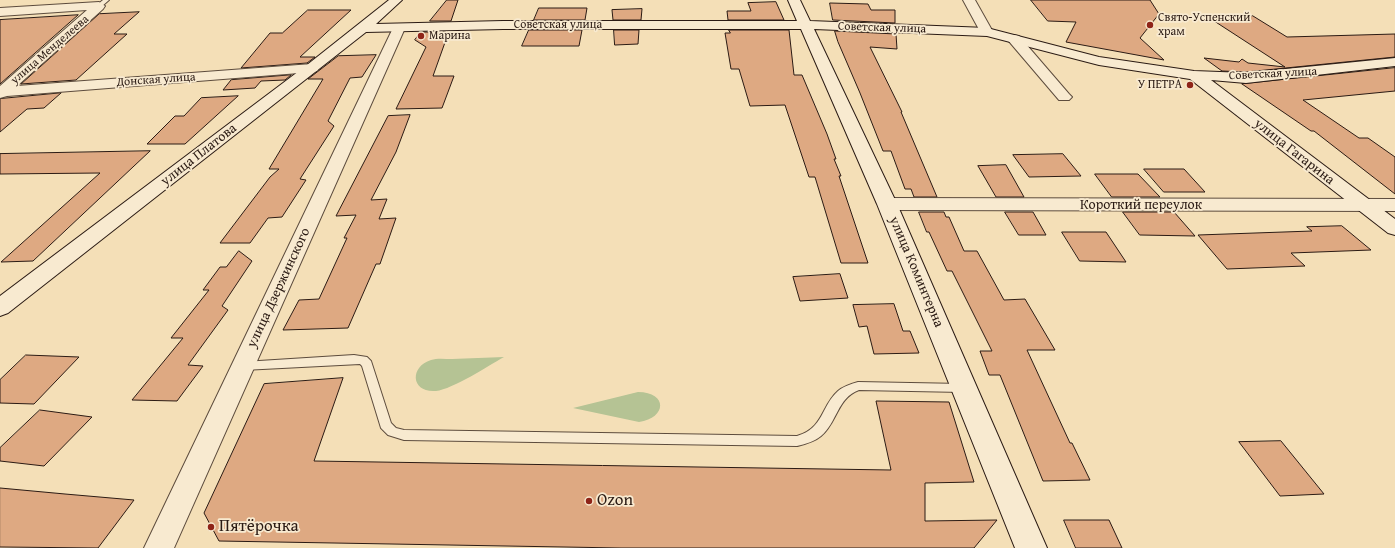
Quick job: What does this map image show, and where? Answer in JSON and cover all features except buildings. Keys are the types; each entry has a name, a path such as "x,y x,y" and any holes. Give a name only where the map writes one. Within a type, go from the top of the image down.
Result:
{"street":[{"name":"улица Платова","path":"0,308 312,68 396,0"},
{"name":"улица Коминтерна","path":"794,0 804,25 887,204 1031,548"},
{"path":"969,0 987,32"},
{"name":"улица Менделеева","path":"0,12 103,3"},
{"name":"улица Менделеева","path":"1,93 103,3"},
{"name":"Советская улица","path":"363,28 597,24 804,25 987,32 1099,61 1194,75 1246,78 1395,62"},
{"name":"улица Дзержинского","path":"159,548 399,28"},
{"path":"1014,39 1064,97"},
{"name":"Донская улица","path":"1,93 312,68"},
{"name":"улица Гагарина","path":"1194,75 1363,206 1395,229"},
{"name":"Короткий переулок","path":"887,204 1395,205"}],"lane":[{"path":"243,366 354,359 362,360 367,364 385,425 392,432 404,435 797,440 810,437 818,431 841,393 848,388 858,386 964,388"}],"green space":[{"path":"504,357 461,382 436,391 428,391 422,388 416,379 416,373 419,368 424,363 433,359"},
{"path":"638,392 648,393 655,396 659,400 659,411 655,416 648,420 639,422 573,408"}],"place":[{"name":"Свято-Успенский храм","path":"1150,25"},
{"name":"Марина","path":"421,36"},
{"name":"У ПЕТРА","path":"1190,85"},
{"name":"Ozon","path":"589,501"},
{"name":"Пятёрочка","path":"211,527"}]}
